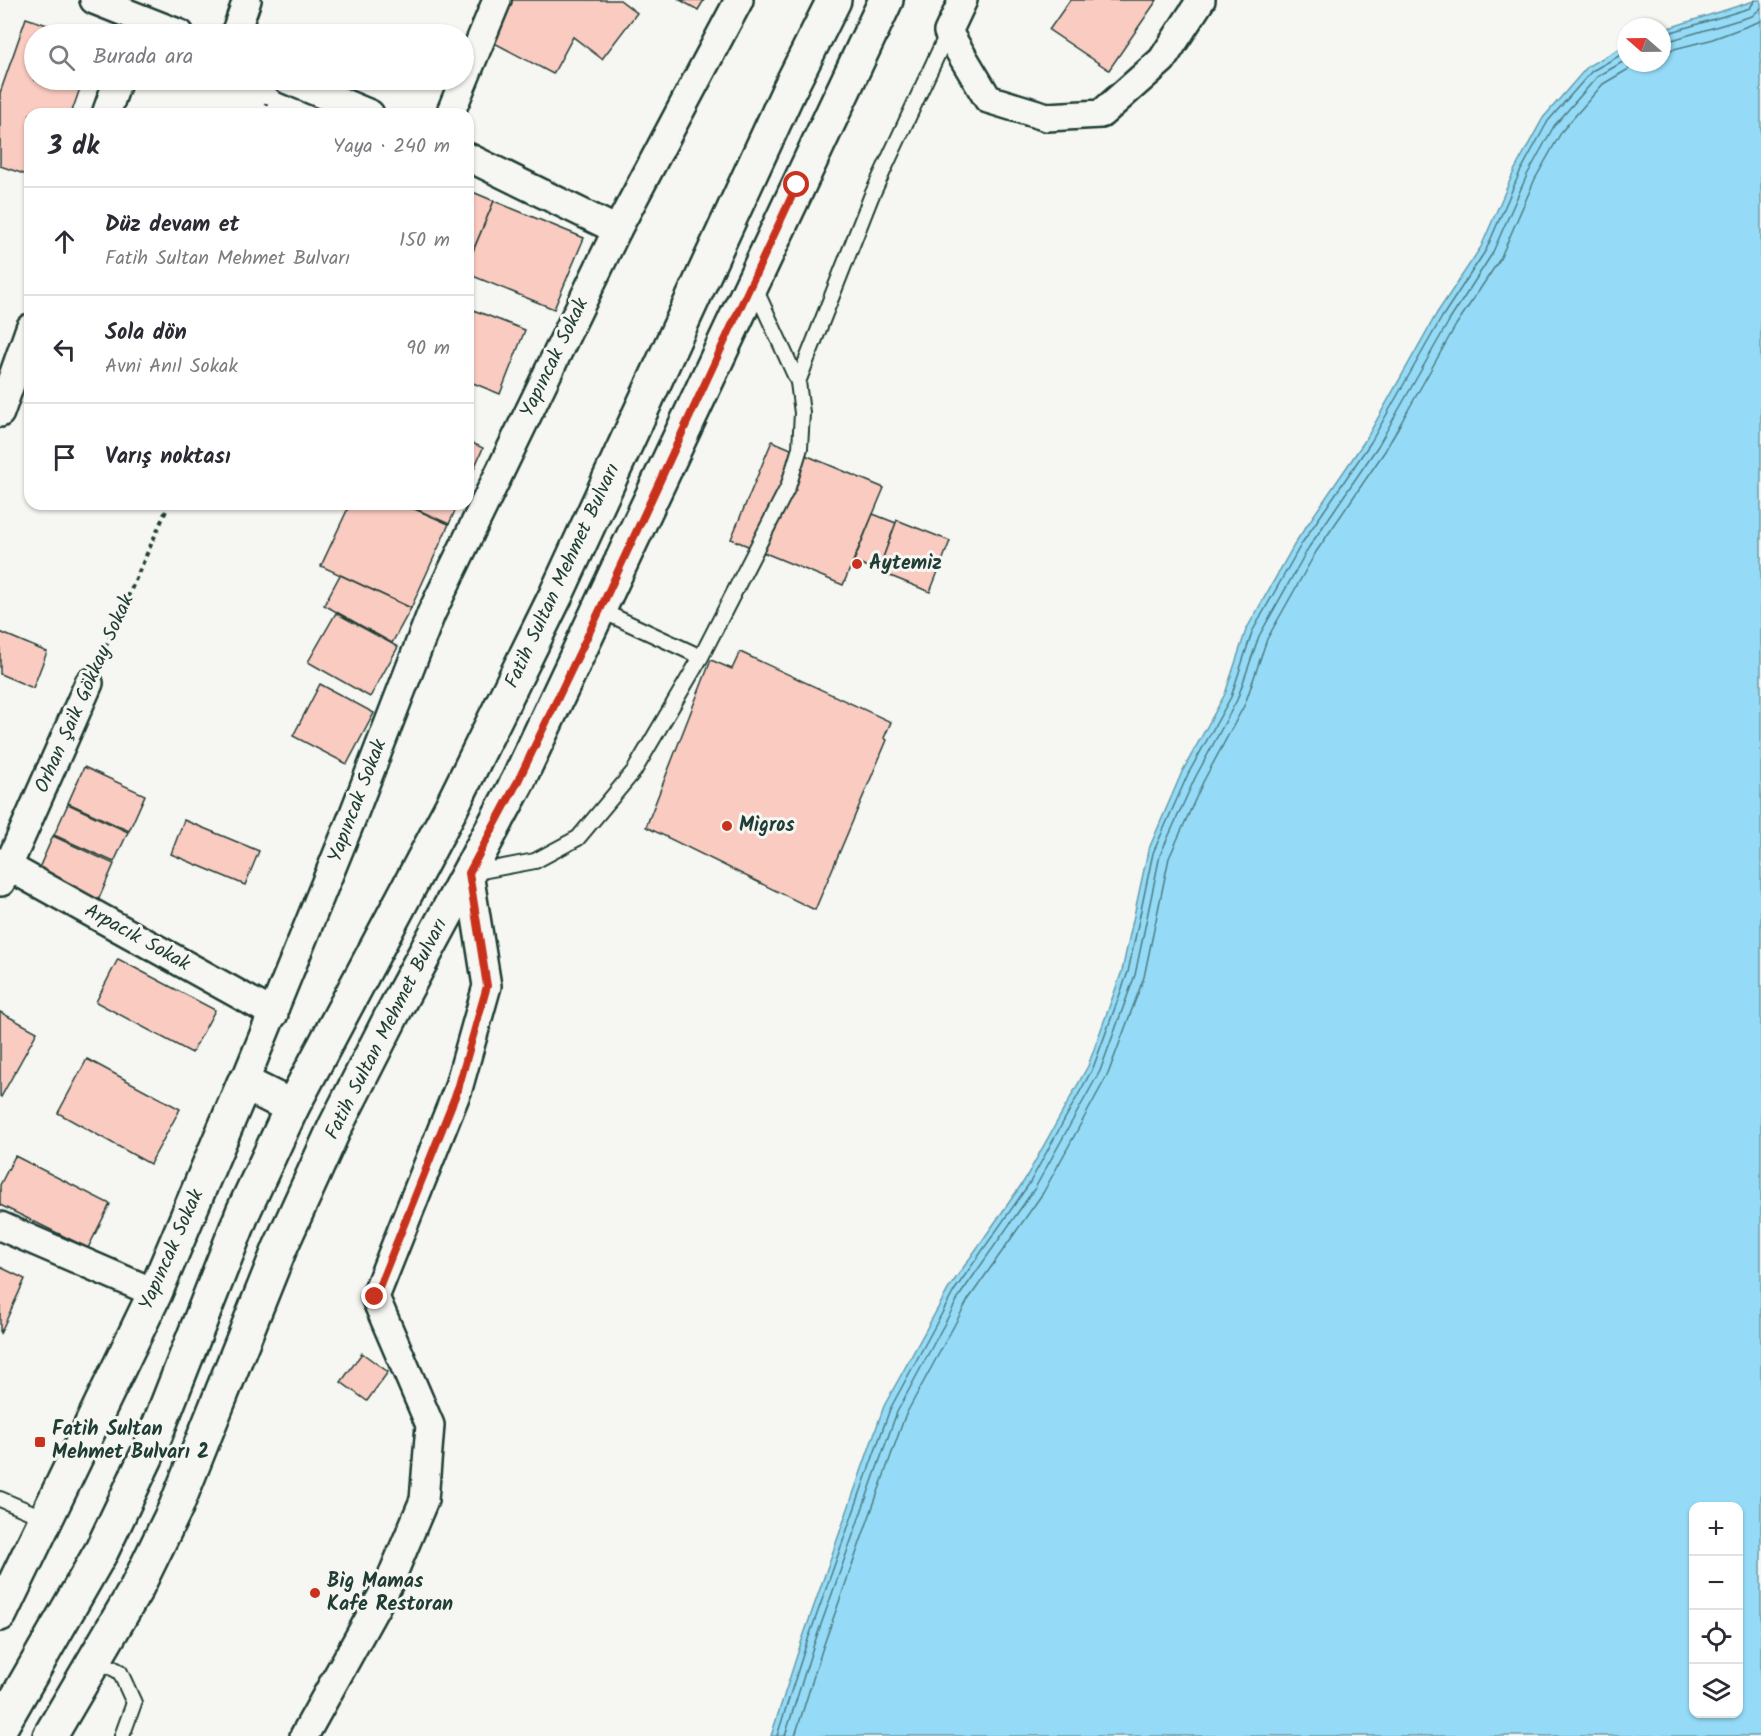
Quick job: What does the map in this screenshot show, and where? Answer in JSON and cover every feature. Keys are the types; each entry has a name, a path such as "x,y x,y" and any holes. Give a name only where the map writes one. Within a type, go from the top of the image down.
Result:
{"main road":[{"name":"Fatih Sultan Mehmet Bulvarı","path":"0,1728 102,1550 148,1451 238,1222 292,1107 451,808 556,595 789,90 834,0"},
{"name":"Fatih Sultan Mehmet Bulvarı","path":"50,1736 136,1589 176,1507 280,1248 335,1127 392,1015 518,781 886,0"},
{"path":"244,1083 292,1107"},
{"name":"Yapıncak Sokak","path":"0,1614 155,1293 244,1083"}],"street":[{"path":"94,0 156,24"},
{"path":"239,24 247,0"},
{"path":"474,55 496,0"},
{"name":"Yapıncak Sokak","path":"244,1083 274,1014 431,614 618,230 740,0"},
{"path":"963,0 948,32 988,99 1047,117 1101,114 1162,60 1201,0"},
{"path":"108,108 114,90"},
{"path":"312,90 356,108"},
{"path":"452,108 460,90"},
{"path":"474,160 618,230"},
{"path":"0,413 24,345"},
{"name":"Orhan Şaik Gökkay Sokak","path":"3,871 89,683"},
{"name":"Arpacık Sokak","path":"3,871 274,1014"},
{"path":"304,1736 389,1583 424,1500 430,1425 375,1297 458,1089 487,986 469,873"},
{"path":"0,1226 155,1293"}],"lane":[{"path":"798,382 871,197 948,32"},
{"path":"469,873 535,861 578,838 634,771 701,657 789,487 800,448 802,413 798,382 752,282"},
{"path":"600,610 701,657"},
{"path":"0,1499 47,1519"},
{"path":"94,1658 120,1672 134,1703 122,1736"}],"path":[{"name":"Orhan Şaik Gökkay Sokak","path":"89,683 166,510"}],"water":[{"path":"1761,0 1761,1736 771,1736 884,1406 949,1288 1024,1181 1088,1066 1122,971 1148,851 1182,772 1225,694 1246,630 1297,540 1366,439 1437,313 1481,247 1515,169 1543,118 1588,66 1617,50 1617,72 1671,72 1671,27"}],"building":[{"path":"503,0 620,0 637,13 602,59 573,37 553,74 483,37"},
{"path":"680,0 704,0 698,10"},
{"path":"1070,0 1157,0 1109,70 1049,30"},
{"path":"26,18 44,24 24,24 24,90 79,90 73,108 24,108 24,174 0,166 0,93"},
{"path":"474,193 494,201 474,249"},
{"path":"494,201 584,238 554,309 474,276 474,249"},
{"path":"474,310 525,330 500,394 474,383"},
{"path":"772,441 884,488 843,585 731,539"},
{"path":"474,444 483,448 474,468"},
{"path":"347,510 417,510 449,524 411,608 321,566"},
{"path":"418,510 455,510 449,524"},
{"path":"873,514 896,523 878,571 854,561"},
{"path":"897,520 950,541 930,592 878,571"},
{"path":"340,575 411,608 392,643 324,605"},
{"path":"336,613 398,647 370,697 308,662"},
{"path":"0,632 47,652 33,688 0,674"},
{"path":"740,652 891,722 884,738 887,740 815,910 646,827 711,660 732,669"},
{"path":"320,684 374,713 347,764 293,736"},
{"path":"84,767 145,795 129,831 68,803"},
{"path":"68,804 128,832 114,862 54,835"},
{"path":"184,820 259,851 245,885 171,854"},
{"path":"53,836 114,864 97,903 36,875"},
{"path":"118,959 215,1010 192,1053 96,1002"},
{"path":"0,1012 37,1032 1,1097 0,1096"},
{"path":"87,1059 180,1109 150,1164 58,1113"},
{"path":"15,1156 110,1204 88,1248 0,1205 0,1185"},
{"path":"0,1267 25,1279 0,1334"},
{"path":"362,1353 388,1372 367,1401 341,1382"}],"place":[{"name":"Aytemiz","path":"857,564"},
{"name":"Migros","path":"727,826"},
{"name":"Fatih Sultan Mehmet Bulvarı 2","path":"40,1442"},
{"name":"Big Mamas Kafe Restoran","path":"315,1593"}],"route":[{"path":"375,1297 458,1089 487,986 469,873 518,781 600,610 701,397 797,185"}]}
